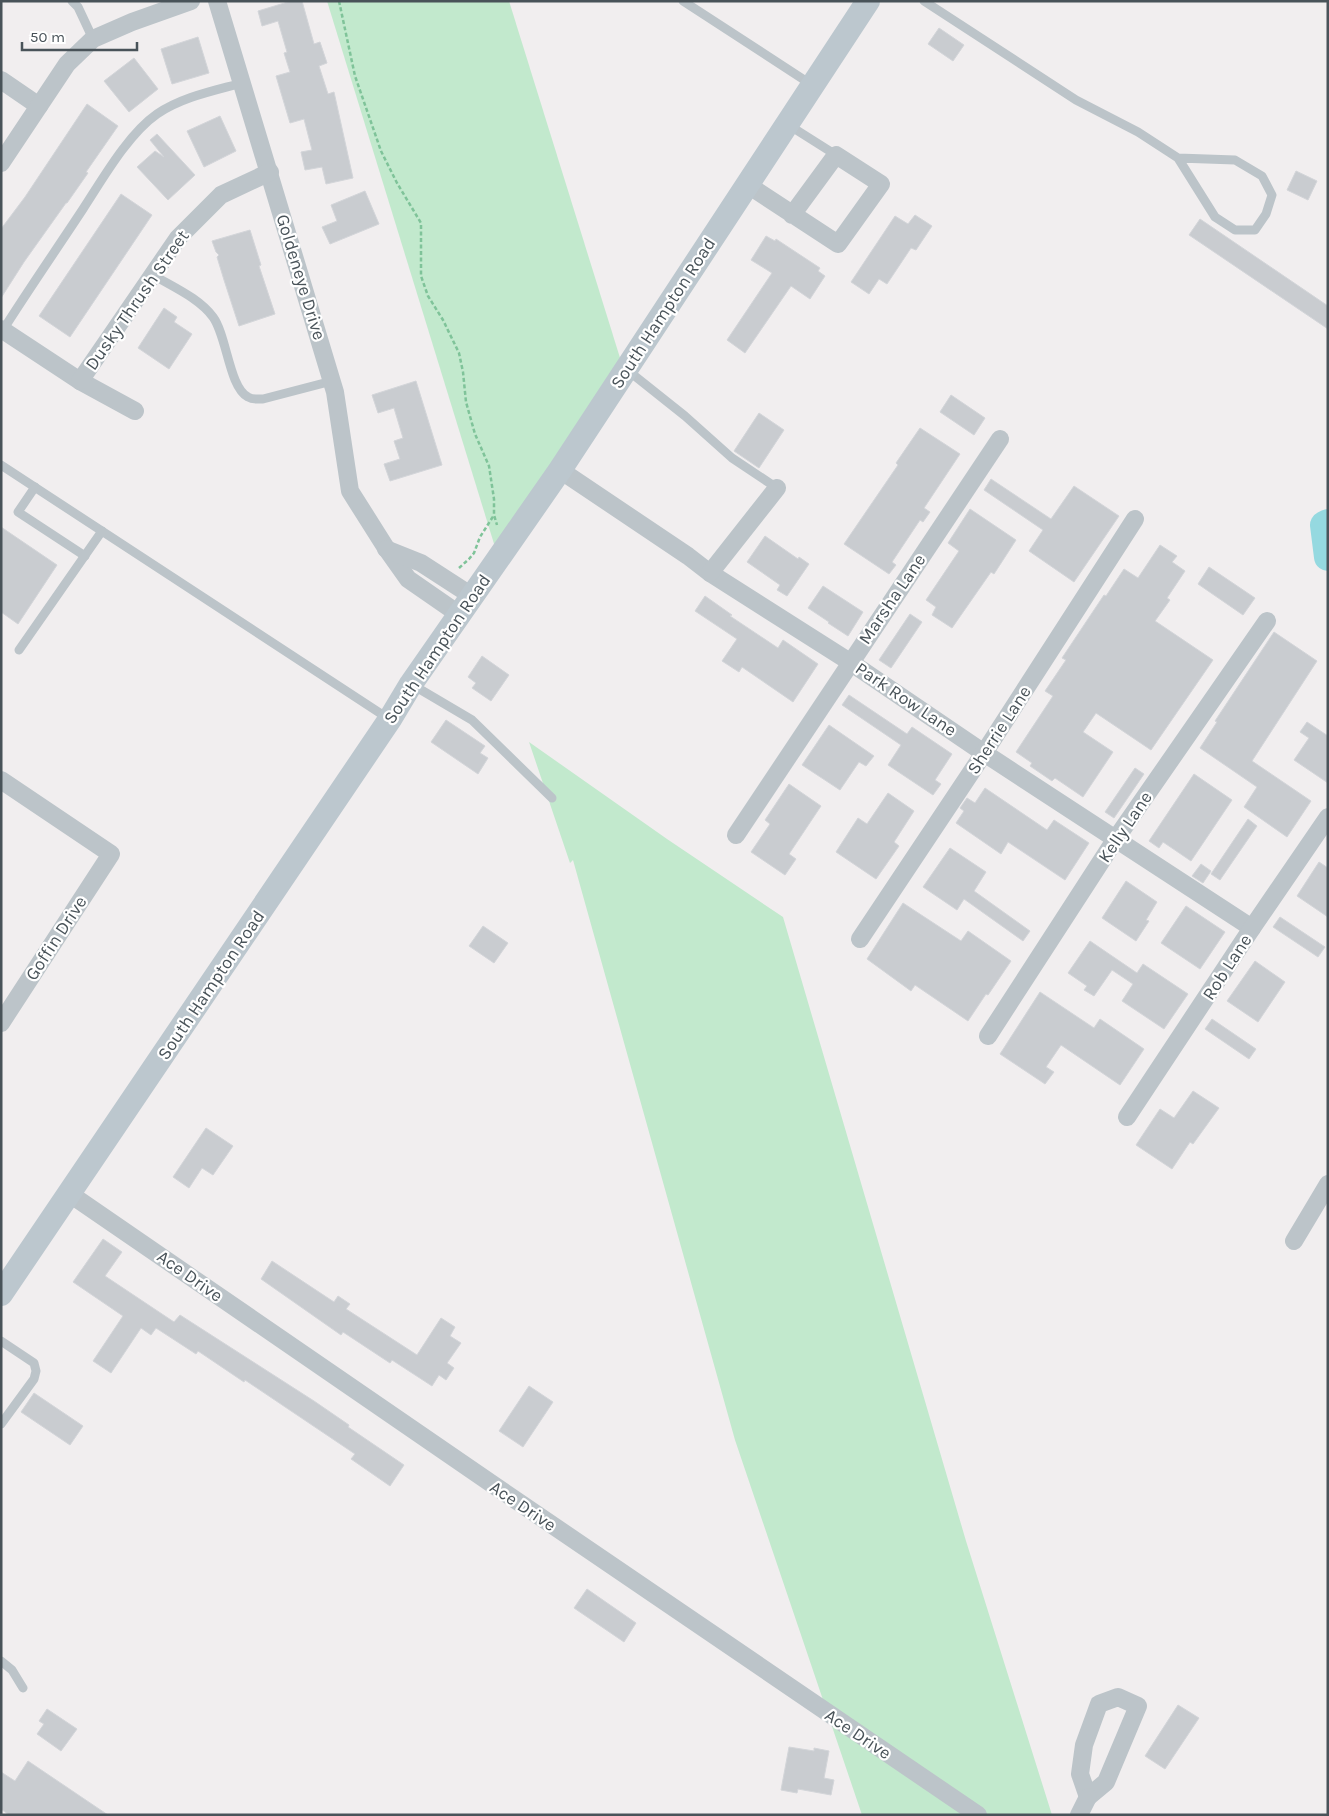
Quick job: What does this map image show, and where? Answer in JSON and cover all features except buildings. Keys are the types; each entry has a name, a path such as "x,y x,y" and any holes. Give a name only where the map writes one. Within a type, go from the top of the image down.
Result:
{"main road":[{"name":"South Hampton Road","path":"1,1294 390,719 411,684 560,470 868,1"}],"street":[{"path":"1,163 67,64 93,39 132,22 191,1"},
{"name":"Goldeneye Drive","path":"217,1 335,392 350,490 408,580 466,605"},
{"path":"1,80 39,106"},
{"path":"748,185 792,214 838,244 881,184 836,155 792,214"},
{"name":"Dusky Thrush Street","path":"80,381 178,238 221,195 270,172"},
{"path":"2,329 80,381 135,411"},
{"name":"Marsha Lane","path":"736,835 1000,439"},
{"name":"Park Row Lane","path":"560,470 688,556 710,573 850,662 1115,840 1252,928"},
{"path":"710,573 777,488"},
{"name":"Sherrie Lane","path":"860,939 984,753 1135,518"},
{"path":"386,548 421,563 450,582 466,605"},
{"name":"Kelly Lane","path":"988,1036 1115,840 1267,621"},
{"name":"Goffin Drive","path":"1,780 111,854 1,1023"},
{"name":"Rob Lane","path":"1127,1117 1328,817"},
{"path":"1294,1241 1328,1184"},
{"name":"Ace Drive","path":"70,1194 978,1815"},
{"path":"1079,1815 1088,1797 1106,1782 1138,1706 1118,1697 1099,1704 1084,1745 1080,1774 1088,1797"}],"lane":[{"path":"72,1 78,7 93,39"},
{"path":"683,1 812,85"},
{"path":"924,1 1076,100 1138,132 1178,158 1215,217 1235,230 1255,230 1266,214 1272,195 1262,176 1235,160 1178,158"},
{"path":"2,329 111,167 142,126 170,105 193,96 242,83"},
{"path":"787,124 836,155"},
{"path":"153,275 190,298 213,317 220,329 237,385 246,396 254,399 263,398 332,381"},
{"path":"626,369 685,416 732,458 777,488"},
{"path":"1,465 390,719"},
{"path":"35,487 18,512 85,556"},
{"path":"19,650 102,532"},
{"path":"411,684 472,720 552,798"},
{"path":"1,1342 34,1363 36,1371 34,1379 1,1424"},
{"path":"1,1662 12,1670 22,1688"}],"path":[{"path":"339,1 355,76 381,151 397,183 421,223 421,276 428,296 443,320 459,353 466,402 475,434 489,466 494,499 494,515 497,525"},
{"path":"450,582 462,565 474,553 480,537 494,515"}],"green space":[{"path":"327,1 509,1 621,361 495,547"},
{"path":"529,742 667,839 783,917 966,1541 1052,1815 862,1815 735,1440 573,860 570,863"}],"waterway":[{"path":"1328,523 1324,525 1328,557"}]}
